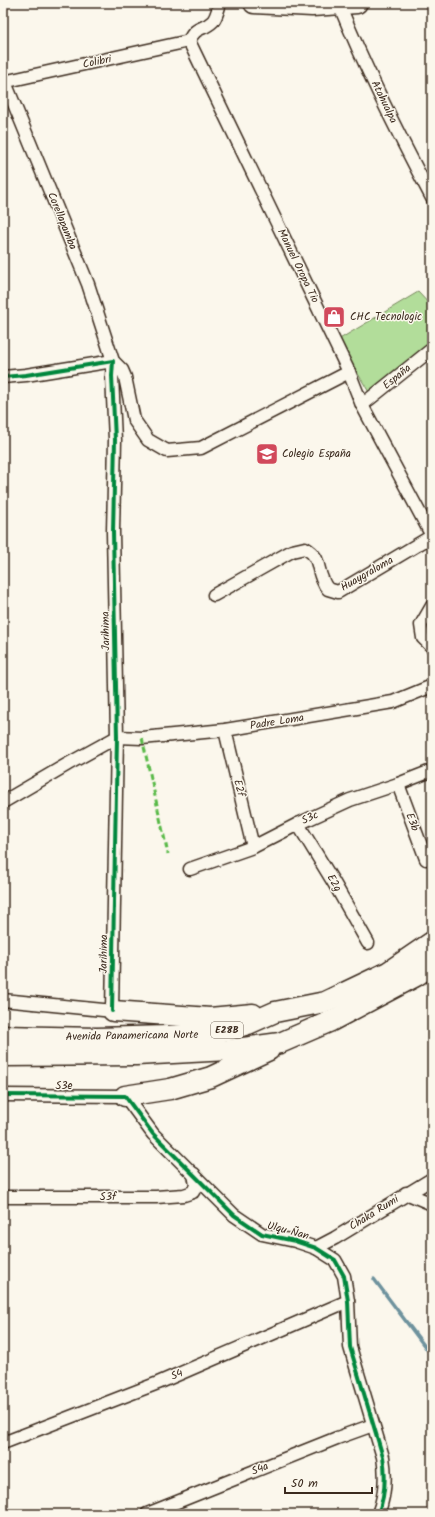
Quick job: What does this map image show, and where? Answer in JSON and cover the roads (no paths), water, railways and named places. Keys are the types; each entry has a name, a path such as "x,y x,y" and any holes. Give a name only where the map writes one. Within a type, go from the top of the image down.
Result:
{"highway":[{"path":"254,3 312,6 348,4"},
{"name":"Avenida Panamericana Norte","path":"3,1036 97,1038 203,1035 248,1024 275,1012 325,1002 388,972 432,942"},
{"name":"Avenida Panamericana Norte","path":"3,1056 136,1055 228,1050 280,1043 331,1021 416,976 432,965"},
{"path":"113,1011 210,1018 275,1012"},
{"path":"125,1096 170,1089 211,1077 268,1051 280,1043"}],"street":[{"path":"189,41 194,32 215,19 220,3"},
{"name":"Atahualpa","path":"348,4 350,30 406,148 432,198"},
{"name":"Colibri","path":"4,82 189,41"},
{"name":"Manuel Oropa Tio","path":"189,41 349,372 362,405 432,536"},
{"name":"Corellapamba","path":"4,82 88,284 113,361"},
{"name":"España","path":"362,405 432,349"},
{"path":"3,377 26,375 113,361 118,365 125,377 134,420 148,440 167,451 202,448 349,372"},
{"name":"Jarihima","path":"113,361 112,376 115,440 113,532 117,737 113,1011"},
{"name":"Huaygraloma","path":"214,595 292,552 305,548 312,552 317,559 323,581 328,589 338,592 432,536"},
{"path":"432,606 421,625 423,638 432,647"},
{"name":"Padre Loma","path":"117,737 142,738 225,730 393,702 432,686"},
{"name":"E2f","path":"225,730 253,847"},
{"path":"3,802 117,737"},
{"name":"S3c","path":"190,869 253,847 350,800 431,771"},
{"name":"E3b","path":"398,784 426,859"},
{"name":"E2g","path":"298,824 368,943"},
{"path":"3,1000 113,1011"},
{"name":"S3e","path":"3,1095 125,1096"},
{"name":"Ulqu Ñan","path":"125,1096 153,1134 234,1215 262,1234 295,1241 316,1248 335,1260 344,1276 348,1301 350,1347 383,1457 386,1474 381,1508 378,1514"},
{"name":"S3f","path":"3,1197 156,1197 184,1195 193,1192 196,1186 194,1174"},
{"name":"Chaka Rumi","path":"316,1248 335,1238 406,1193 432,1179"},
{"path":"406,1193 432,1204"},
{"name":"S4","path":"3,1443 158,1383 348,1301"},
{"name":"S4a","path":"147,1514 373,1425"}],"waterway":[{"path":"374,1279 432,1356"}],"place":[{"name":"CHC Tecnologic","path":"334,317"},
{"name":"Colegio España","path":"267,454"}]}
